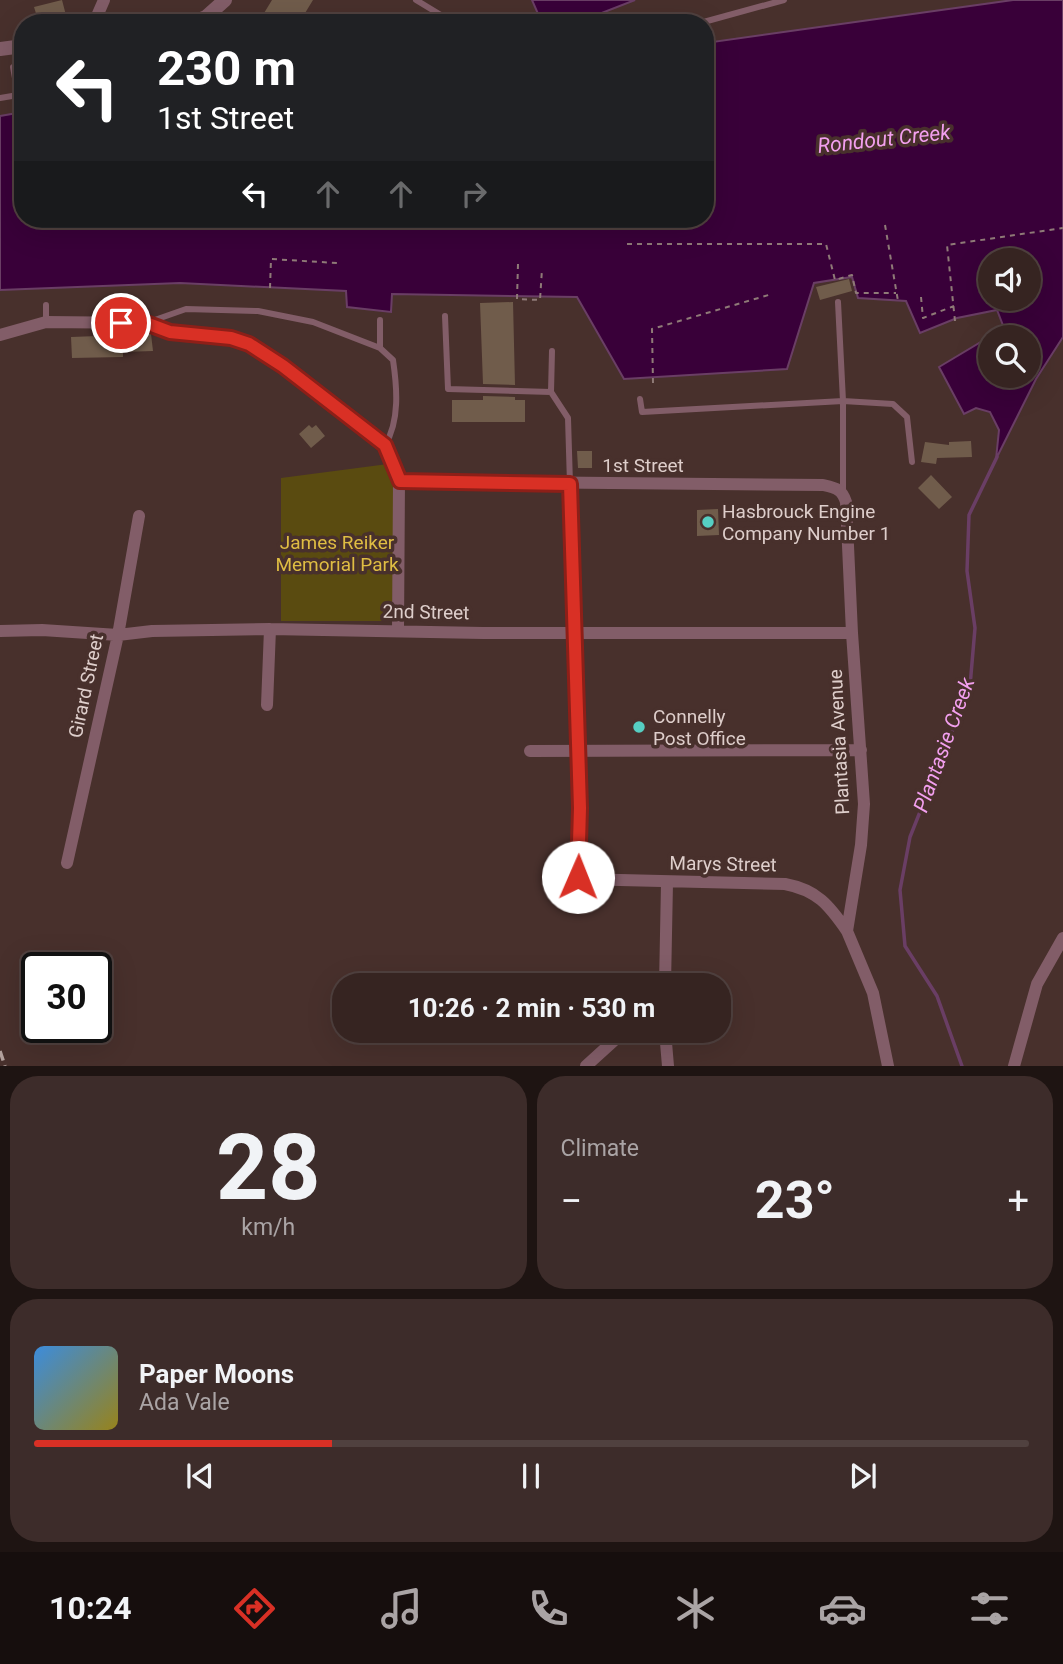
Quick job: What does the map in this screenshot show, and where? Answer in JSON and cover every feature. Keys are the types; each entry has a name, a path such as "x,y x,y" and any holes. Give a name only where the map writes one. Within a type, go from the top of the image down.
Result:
{"street":[{"path":"210,14 225,0"},
{"path":"0,335 46,322 146,323 170,332 231,338 249,344 283,366 385,445 400,481 398,631"},
{"name":"1st Street","path":"400,481 823,485 843,493"},
{"path":"570,484 578,751"},
{"name":"Plantasia Avenue","path":"843,493 846,502 864,804 861,845 847,931"},
{"name":"Girard Street","path":"67,863 118,635 139,516"},
{"path":"267,705 270,629"},
{"name":"2nd Street","path":"0,631 42,630 118,635 152,631 270,629 852,633"},
{"path":"530,751 861,750"},
{"name":"Marys Street","path":"578,751 579,879 785,884 814,893 835,913 847,931"},
{"path":"665,973 667,883"},
{"path":"847,931 873,993 888,1066"},
{"path":"1014,1066 1037,984 1063,938"},
{"path":"586,1066 612,1043"},
{"path":"666,1043 668,1066"}],"lane":[{"path":"416,0 439,14"},
{"path":"714,19 784,0"},
{"path":"838,302 843,401 843,493"},
{"path":"46,305 46,322"},
{"path":"146,323 186,309 258,311 313,322 380,348 393,359 396,380 394,432 385,445"},
{"path":"444,316 448,389 551,392"},
{"path":"380,320 380,348"},
{"path":"552,351 551,392 568,418 570,484"},
{"path":"640,399 642,412 843,401 893,404 907,417 912,463"}],"path":[{"path":"885,225 898,301"},
{"path":"955,321 947,245 1063,228"},
{"path":"627,244 826,244 835,280 852,275 856,293 896,293"},
{"path":"270,288 271,259 337,263"},
{"path":"518,264 517,299 540,300 542,270"},
{"path":"653,383 652,329 772,294"},
{"path":"921,297 923,318 954,306"}],"green space":[{"name":"James Reiker Memorial Park","path":"388,464 396,485 392,621 281,621 281,478"}],"water":[{"path":"532,0 635,0 599,14 538,14"},
{"name":"Rondout Creek","path":"1013,0 1063,0 1063,337 1041,371 1041,325 1003,325 997,311 1041,311 1041,248 978,248 978,311 992,311 957,318 920,333 906,301 858,298 852,277 814,283 787,369 624,379 577,297 392,294 391,312 347,307 346,291 180,283 0,290 0,116 14,114 14,228 714,228 714,42"},
{"path":"978,344 978,388 1032,388 996,459 999,430 990,412 976,408 964,414 939,367"}],"building":[{"path":"62,0 66,14 36,14 34,7"},
{"path":"272,0 313,0 304,14 263,14"},
{"path":"849,279 852,291 820,300 816,287"},
{"path":"513,302 515,385 483,384 480,303"},
{"path":"151,334 153,351 123,352 123,357 72,358 71,337"},
{"path":"483,396 525,400 525,422 452,422 452,400 483,400"},
{"path":"309,425 312,428 316,425 325,436 311,448 299,434"},
{"path":"971,441 972,457 937,458 936,464 921,462 925,442 949,445 949,442"},
{"path":"577,451 592,451 592,468 578,468"},
{"path":"931,475 952,497 939,509 918,488"},
{"name":"Hasbrouck Engine Company Number 1","path":"718,509 719,535 697,536 697,510"}],"waterway":[{"name":"Plantasie Creek","path":"962,1066 937,996 905,946 900,890 910,837 970,686 975,628 967,571 969,515 997,457"}],"railway":[{"path":"0,1051 5,1066"}],"place":[{"name":"Hasbrouck Engine Company Number 1","path":"708,522"},
{"name":"Connelly Post Office","path":"639,727"}],"route":[{"path":"121,323 146,323 170,332 231,338 249,344 372,432 385,445 400,481 570,484 580,808 578,877"}]}
